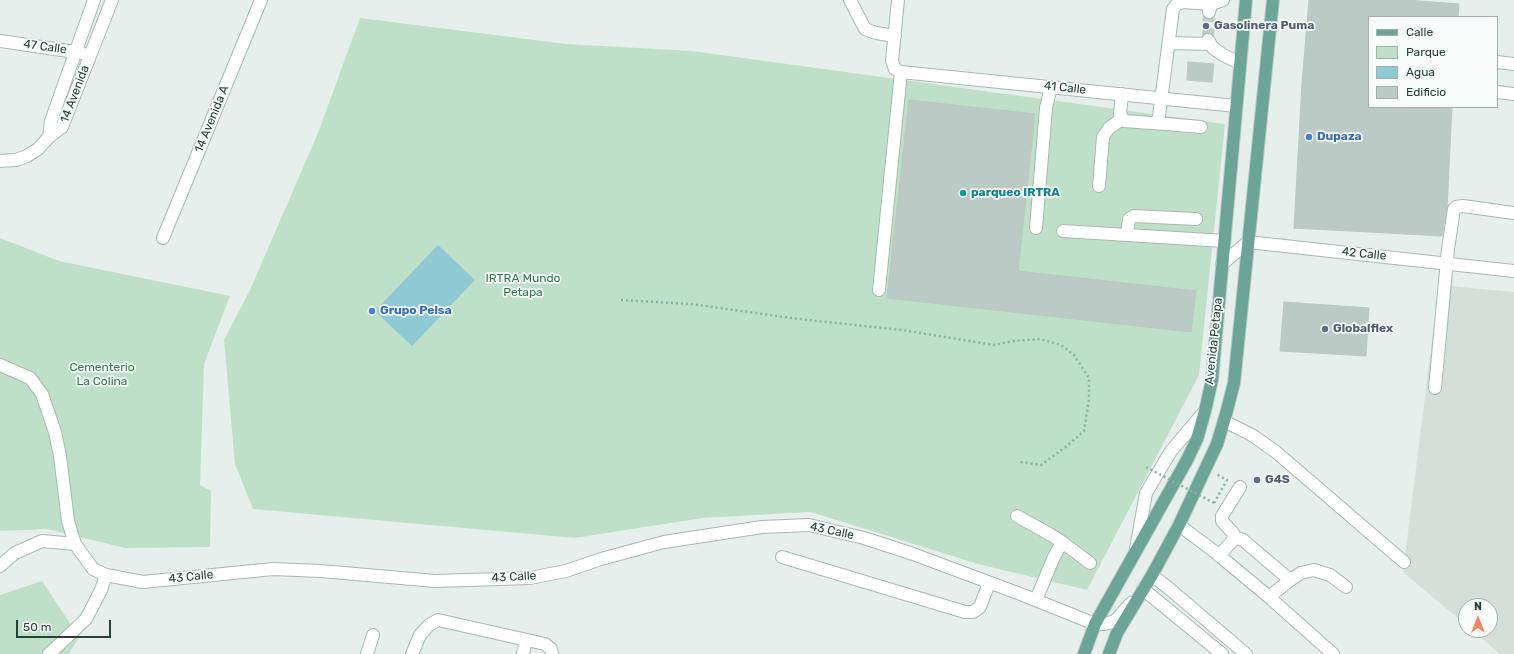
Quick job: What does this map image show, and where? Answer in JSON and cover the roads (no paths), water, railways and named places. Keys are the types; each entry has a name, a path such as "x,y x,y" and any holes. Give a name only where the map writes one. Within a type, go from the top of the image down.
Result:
{"main road":[{"name":"Avenida Petapa","path":"1084,654 1095,624 1187,460 1197,439 1205,411 1212,380 1246,0"},
{"name":"Avenida Petapa","path":"1109,654 1117,633 1152,575 1179,525 1212,457 1224,421 1234,383 1273,0"}],"street":[{"name":"14 Avenida","path":"49,137 50,121 94,0"},
{"name":"14 Avenida","path":"49,137 62,127 112,0"},
{"name":"14 Avenida A","path":"163,238 260,0"},
{"path":"850,0 865,29 876,33 894,36"},
{"path":"879,290 898,71 892,61 898,0"},
{"path":"1154,123 1160,116 1173,9 1177,4 1183,2 1210,8 1223,0"},
{"name":"47 Calle","path":"0,41 91,54"},
{"path":"1169,43 1209,42 1223,55 1240,63"},
{"path":"1498,62 1514,64"},
{"name":"41 Calle","path":"898,71 1236,106"},
{"path":"1036,228 1046,108 1051,87"},
{"path":"1498,92 1514,94"},
{"path":"1122,94 1120,114 1124,121 1201,127"},
{"path":"1100,186 1103,137 1109,128 1122,119"},
{"path":"0,161 16,160 27,156 38,149 49,137"},
{"path":"1435,388 1453,212 1456,207 1464,206 1514,213"},
{"path":"1127,235 1129,219 1134,216 1196,218"},
{"path":"1063,231 1224,240"},
{"path":"1222,264 1248,242"},
{"name":"42 Calle","path":"1248,242 1514,271"},
{"name":"43 Calle","path":"0,365 30,378 42,394 55,432 60,456 68,521 75,544 93,569 106,575 143,582 273,569 321,571 435,581 530,578 566,571 601,559 664,542 762,527 809,525 864,538 913,554 1036,600 1095,624"},
{"path":"1135,552 1146,493 1171,451 1205,411"},
{"path":"1224,421 1252,436 1276,452 1404,562"},
{"path":"1240,487 1221,519 1223,524 1233,533 1234,536 1243,540 1290,580"},
{"path":"1017,516 1052,535 1090,563"},
{"path":"1179,525 1268,597 1333,654"},
{"path":"1219,556 1233,540 1234,536"},
{"path":"0,566 15,553 42,541 75,544"},
{"path":"1036,600 1053,559 1062,542"},
{"path":"782,558 965,612 973,612 980,607 989,583"},
{"path":"1268,597 1301,573 1314,570 1330,575 1346,587"},
{"path":"49,654 86,619 101,590 106,575"},
{"path":"1152,575 1246,654"},
{"path":"1095,624 1105,624 1115,621 1141,591 1222,654"},
{"path":"412,654 420,635 429,625 438,620 545,644 551,649 552,654"},
{"path":"367,654 373,635"},
{"path":"523,654 526,640"}],"water":[{"path":"438,245 475,280 412,346 375,311"}],"tunnel":[{"path":"1208,40 1209,12"}],"place":[{"name":"Gasolinera Puma","path":"1206,26"},
{"name":"Dupaza","path":"1309,137"},
{"name":"parqueo IRTRA","path":"963,193"},
{"name":"Grupo Pelsa","path":"372,311"},
{"name":"Globalflex","path":"1325,329"},
{"name":"G4S","path":"1257,480"}],"park label":[{"name":"IRTRA Mundo Petapa","path":"523,286"},
{"name":"Cementerio La Colina","path":"102,375"}]}
